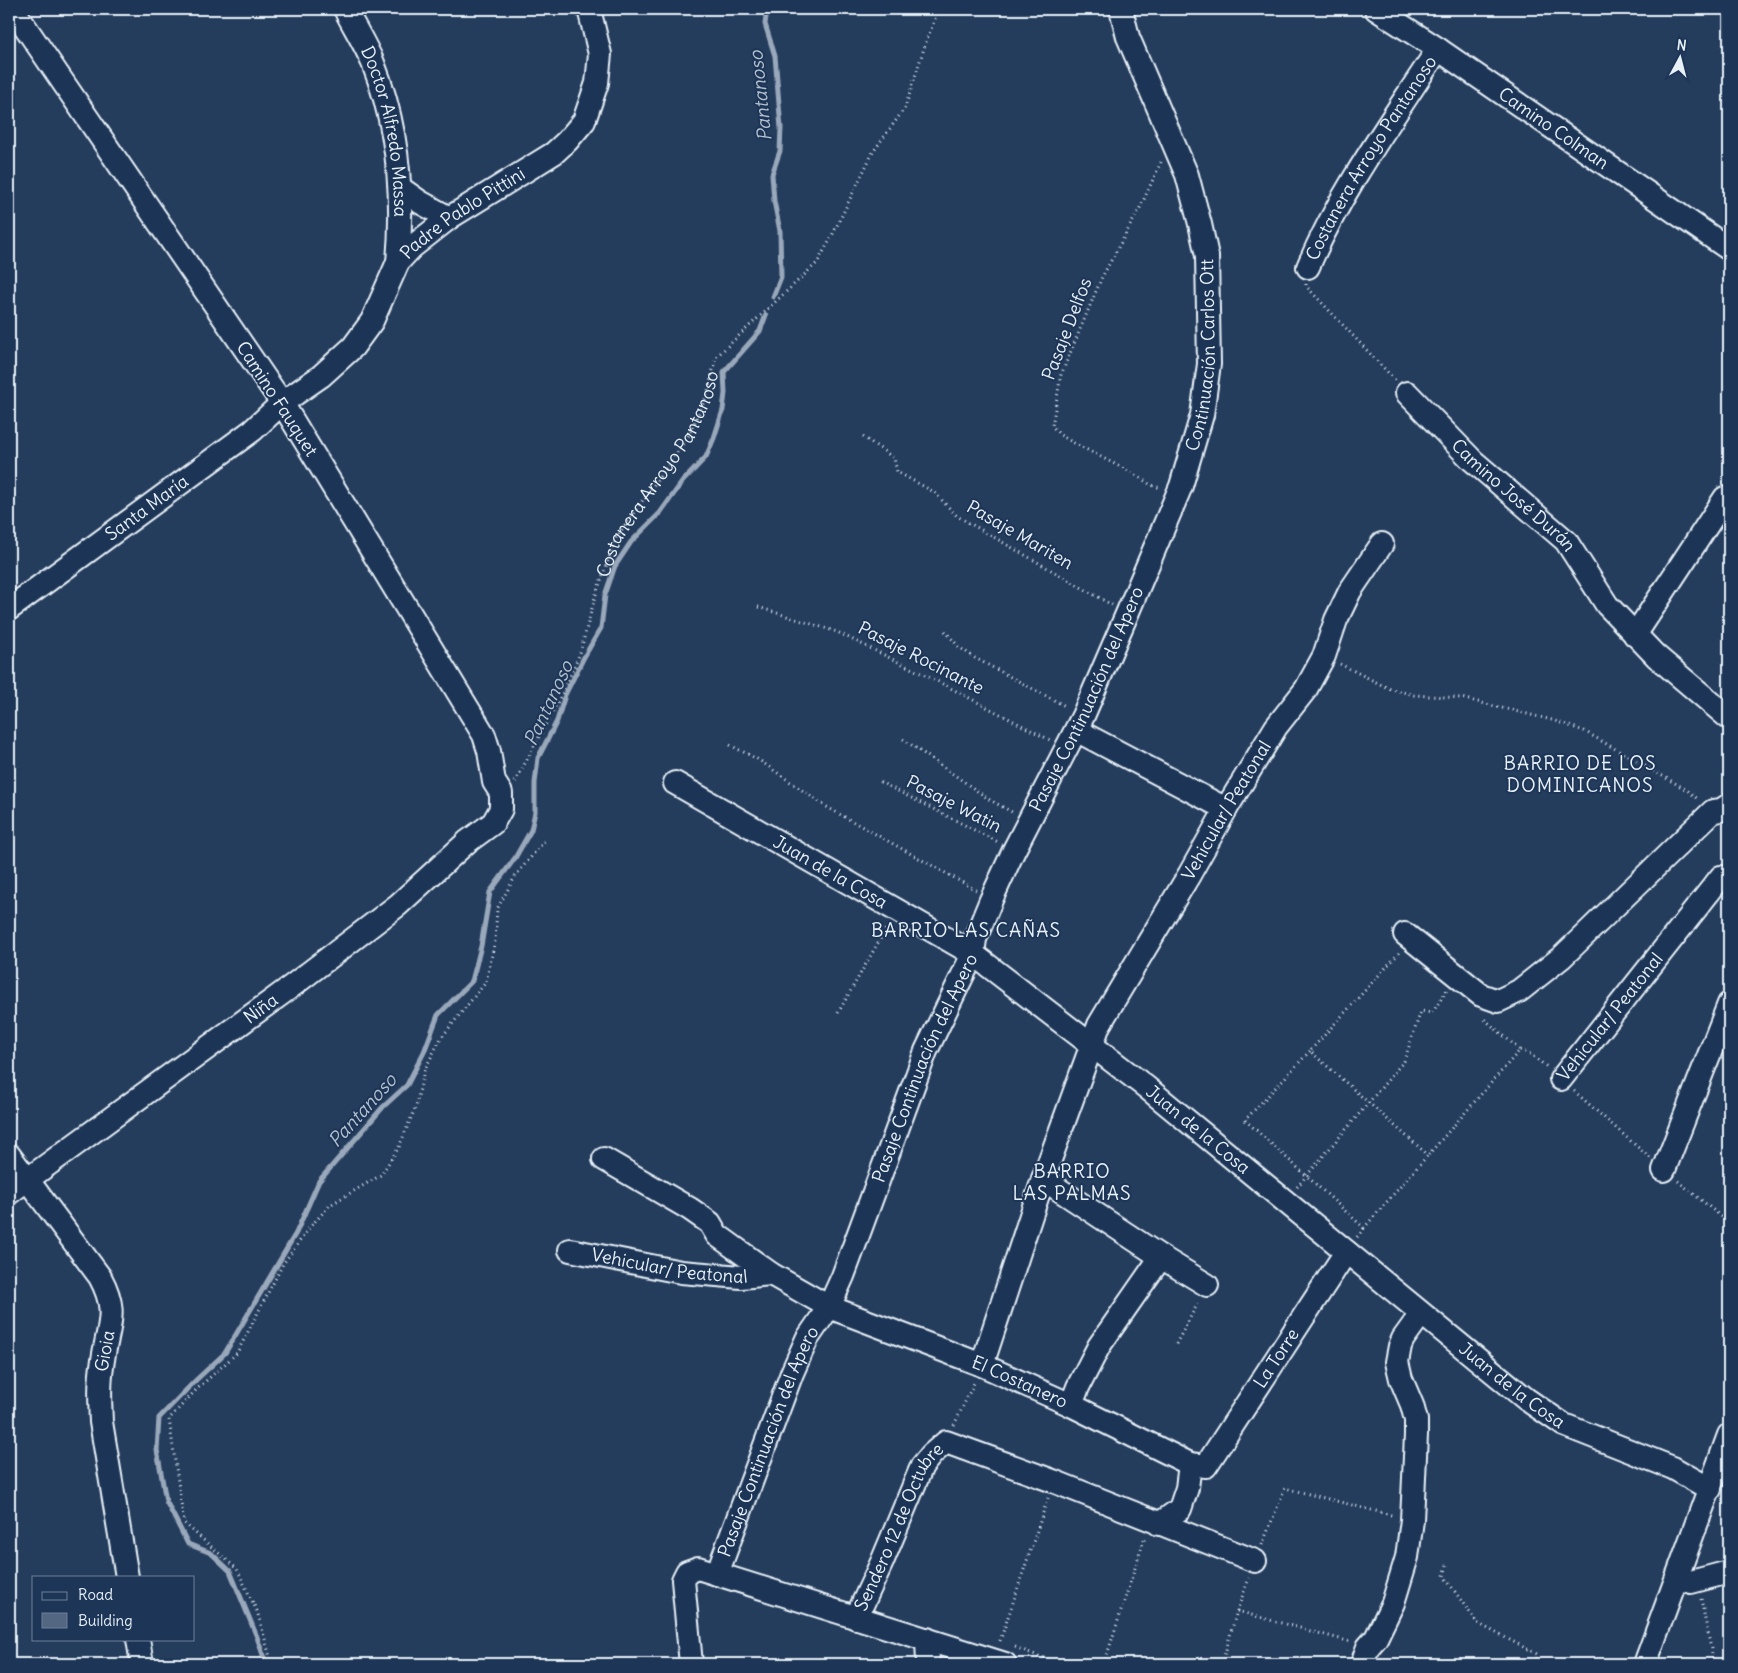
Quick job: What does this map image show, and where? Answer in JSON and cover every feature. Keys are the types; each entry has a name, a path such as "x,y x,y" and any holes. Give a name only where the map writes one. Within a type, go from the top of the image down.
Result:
{"street":[{"name":"Doctor Alfredo Massa","path":"345,9 372,62 387,106 395,139 400,188 398,262"},
{"name":"Padre Pablo Pittini","path":"282,403 321,376 353,347 372,321 398,262 412,247 449,218 554,153 584,121 597,83 600,54 589,9"},
{"path":"1121,9 1128,37 1171,139"},
{"name":"Camino Colman","path":"1376,9 1438,49 1729,249"},
{"name":"Camino Fauquet","path":"13,16 282,403 484,735 489,751 494,782 501,793 501,809"},
{"name":"Costanera Arroyo Pantanoso","path":"1308,267 1319,241 1343,196 1438,49"},
{"name":"Continuación Carlos Ott","path":"1171,139 1193,195 1207,256 1209,364 1207,382 1202,415 1181,486"},
{"path":"400,188 449,218"},
{"name":"Camino José Durán","path":"1407,393 1472,460 1566,541 1606,605 1656,656 1729,718"},
{"name":"Santa María","path":"9,609 253,430 282,403"},
{"name":"Pasaje Continuación del Apero","path":"718,1574 792,1373 807,1339 828,1307 843,1276 926,1051 973,954 975,939 1014,850 1075,731 1181,486"},
{"path":"1636,635 1725,498"},
{"name":"Vehicular/ Peatonal","path":"982,1364 1043,1179 1099,1025 1276,727 1306,689 1324,656 1336,620 1350,591 1382,544"},
{"path":"1075,731 1226,810"},
{"name":"Juan de la Cosa","path":"674,783 973,954 1146,1088 1526,1399 1564,1425 1674,1468 1710,1488"},
{"path":"1405,941 1481,995 1498,1001 1519,991 1562,957 1721,808"},
{"name":"Niña","path":"9,1193 292,986 398,905 467,842 493,823 501,809"},
{"name":"Vehicular/ Peatonal","path":"1560,1079 1721,877 1729,877"},
{"path":"1664,1170 1729,1004"},
{"name":"Gioia","path":"9,1155 100,1277 108,1291 111,1305 100,1384 101,1422 128,1576"},
{"name":"Vehicular/ Peatonal","path":"604,1159 710,1223 717,1235 771,1274 828,1307"},
{"path":"1043,1179 1161,1258 1207,1285"},
{"name":"Vehicular/ Peatonal","path":"570,1250 681,1272 742,1277 771,1274"},
{"name":"La Torre","path":"1198,1465 1346,1252"},
{"path":"1071,1405 1099,1346 1161,1258"},
{"name":"El Costanero","path":"828,1307 982,1364 1198,1465"},
{"path":"1365,1656 1385,1621 1398,1588 1407,1557 1412,1520 1416,1420 1409,1396 1398,1370 1397,1362 1403,1339 1422,1314"},
{"path":"1645,1664 1729,1435"},
{"path":"946,1442 1053,1480 1255,1561"},
{"name":"Sendero 12 de Octubre","path":"856,1618 882,1562 922,1466 946,1442"},
{"path":"1155,1522 1180,1509 1198,1465"},
{"path":"1180,1509 1202,1541"},
{"path":"691,1664 683,1580 687,1572 698,1568 1005,1664"},
{"path":"1677,1578 1691,1582 1729,1572"},
{"path":"138,1640 142,1664"},
{"path":"927,1640 928,1664"}],"path":[{"name":"Costanera Arroyo Pantanoso","path":"501,809 563,692 580,654 595,597 616,538 688,437 707,395 716,356 817,263 873,152 905,108 927,39 939,9"},
{"name":"Pasaje Delfos","path":"1171,139 1140,208 1109,262 1061,375 1052,426 1060,435 1152,485 1171,491 1177,490 1181,486"},
{"path":"1308,267 1306,286 1407,393"},
{"name":"Pasaje Mariten","path":"863,437 894,458 897,472 934,492 957,516 1127,614"},
{"name":"Pasaje Rocinante","path":"758,607 837,632 935,680 1075,731"},
{"path":"945,631 960,648 1075,731"},
{"path":"1324,656 1388,688 1414,694 1461,698 1552,720 1584,731 1721,808"},
{"path":"903,738 990,800 1030,822"},
{"path":"730,745 760,760 825,806 991,900"},
{"name":"Pasaje Watin","path":"880,782 1014,850"},
{"path":"272,1664 257,1612 237,1569 184,1524 169,1419 197,1389 237,1352 283,1264 310,1227 330,1205 381,1174 400,1147 416,1106 424,1072 442,1038 486,982 495,941 496,909 516,875 546,838"},
{"path":"838,1013 897,910"},
{"path":"1405,941 1310,1051 1245,1120 1364,1228 1520,1050"},
{"path":"1286,1201 1404,1061 1421,1011 1432,1013 1449,987"},
{"path":"1476,1012 1520,1050 1530,1054 1560,1079"},
{"path":"1310,1051 1428,1155"},
{"name":"Vehicular/ Peatonal","path":"1560,1079 1664,1170 1729,1223"},
{"path":"1176,1344 1207,1285"},
{"name":"Sendero 12 de Octubre","path":"946,1442 982,1364"},
{"path":"1000,1641 1053,1480"},
{"path":"1222,1664 1237,1612 1255,1561 1285,1488 1412,1520"},
{"path":"1104,1664 1155,1522"},
{"path":"1447,1565 1444,1576 1477,1623 1537,1654 1536,1664"},
{"path":"1700,1591 1714,1664"},
{"path":"1237,1612 1365,1656"}],"building":[{"path":"1729,1608 1729,1633 1724,1609"}],"waterway":[{"name":"Pantanoso","path":"767,9 765,24 775,56 781,128 780,151 772,174 774,201 780,231 781,277 773,297"},
{"name":"Pantanoso","path":"266,1664 230,1571 211,1553 188,1544 166,1501 157,1450 159,1418 225,1353 296,1233 319,1181 383,1107 407,1085 424,1052 438,1015 472,981 481,946 490,892 515,858 531,830 535,812 535,783 538,758 557,721 565,695 601,628 605,595 615,566 631,542 660,513 683,481 706,457 723,410 725,393 724,372 760,331 766,315"}],"district":[{"name":"BARRIO DE LOS DOMINICANOS","path":"1580,774"},
{"name":"BARRIO LAS CAÑAS","path":"966,930"},
{"name":"BARRIO LAS PALMAS","path":"1072,1182"}]}
